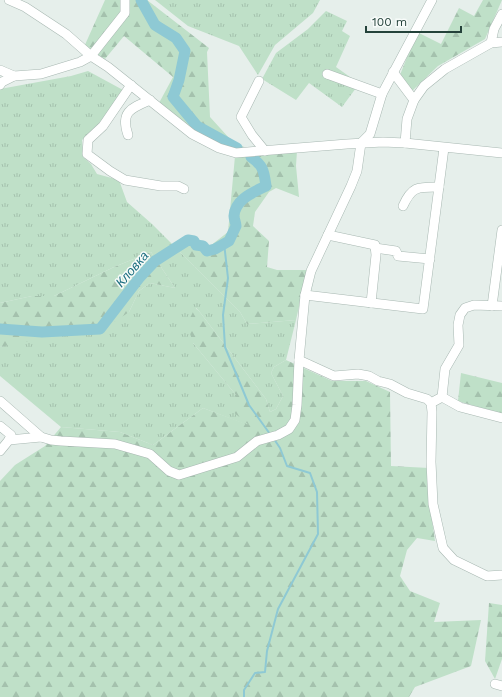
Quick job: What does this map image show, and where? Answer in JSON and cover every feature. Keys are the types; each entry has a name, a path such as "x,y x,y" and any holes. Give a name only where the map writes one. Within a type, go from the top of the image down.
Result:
{"street":[{"path":"9,0 25,7 66,34 91,56 108,67 192,134 219,148 236,154 383,142 502,153"},
{"path":"0,84 14,76 41,74 80,62 91,56 125,13 125,0"},
{"path":"0,401 41,437 50,440 115,444 150,454 169,471 179,475 237,457 257,441 278,435 289,429 295,420 305,295 311,271 352,186 361,143 370,134 382,94 432,0"},
{"path":"491,44 494,29 502,14"},
{"path":"405,143 407,119 414,100 424,86 445,69 491,44 502,42"},
{"path":"0,70 14,76"},
{"path":"393,72 414,100"},
{"path":"327,74 382,94"},
{"path":"259,81 241,116 252,136 265,151"},
{"path":"131,85 103,126 88,140 87,154 125,180 161,186 178,186 184,189"},
{"path":"128,135 125,126 126,116 130,110 150,100"},
{"path":"305,295 423,309 444,148"},
{"path":"403,206 409,194 421,187 439,187"},
{"path":"492,306 502,230"},
{"path":"328,235 375,245 376,255 371,303"},
{"path":"375,248 396,250 398,256 430,260"},
{"path":"442,396 445,369 459,345 458,326 460,315 465,308 474,305 502,306"},
{"path":"299,360 334,376 358,374 369,376 407,393 427,399 431,403 431,462 434,504 443,548 454,560 487,576 502,575"},
{"path":"431,403 442,396"},
{"path":"442,396 460,407 502,418"},
{"path":"0,426 11,435 0,451"},
{"path":"9,440 41,437"}],"green space":[{"path":"105,0 147,0 209,48 207,52 210,117 230,139 244,147 232,150 187,127 159,103 173,77 124,36 105,59 84,47"},
{"path":"155,0 320,0 313,13 275,45 258,75 239,46 188,26"},
{"path":"483,0 502,0 485,39 438,66 411,92 400,75 417,32 441,44 459,8 474,16"},
{"path":"326,11 347,21 342,31 350,36 336,67 357,82 356,88 342,107 309,83 296,100 262,79 276,53 308,29"},
{"path":"88,71 123,90 95,129 82,140 83,157 91,164 97,174 119,180 127,202 152,224 240,312 247,324 296,320 286,360 274,367 271,373 283,396 276,409 270,412 266,399 196,308 193,343 236,395 250,426 203,408 153,445 120,432 61,427 0,376 0,347 129,312 139,291 150,283 175,288 151,252 114,267 54,296 32,296 0,303 0,89 71,76"},
{"path":"297,151 296,166 299,197 276,188 269,192 255,212 253,226 269,241 267,267 277,270 307,270 296,320 247,324 240,312 174,246 188,238 200,241 210,246 228,232 235,156"},
{"path":"151,252 175,288 150,283 139,291 129,312 116,321 51,337 0,347 0,303 32,296 54,296 114,267"},
{"path":"195,308 199,311 266,399 270,412 276,409 283,396 271,373 274,367 286,360 332,381 366,381 390,392 391,466 429,468 429,500 435,541 417,538 407,550 400,576 410,591 440,603 434,622 481,620 471,666 415,687 409,697 0,697 0,481 15,465 45,446 61,427 120,432 153,445 203,408 249,425 232,411 236,395 193,343 187,324"},
{"path":"461,373 502,383 502,414 458,401"},
{"path":"489,603 502,605 502,659 495,679 485,661"}],"waterway":[{"name":"Кловка","path":"141,0 155,25 176,38 185,51 179,80 173,97 197,126 237,148"},
{"name":"Кловка","path":"0,329 42,332 100,329 140,277 155,261 188,240 194,241 196,245 203,246 207,251 215,249 229,241 236,226 234,216 238,205 246,197 266,186 265,177 261,166 251,157"},
{"path":"224,243 228,278 223,315 225,347 249,405 270,434"},
{"path":"244,697 244,690 255,673 265,672 267,651 278,609 318,534 317,492 310,473 287,466 280,448 274,439"}]}
